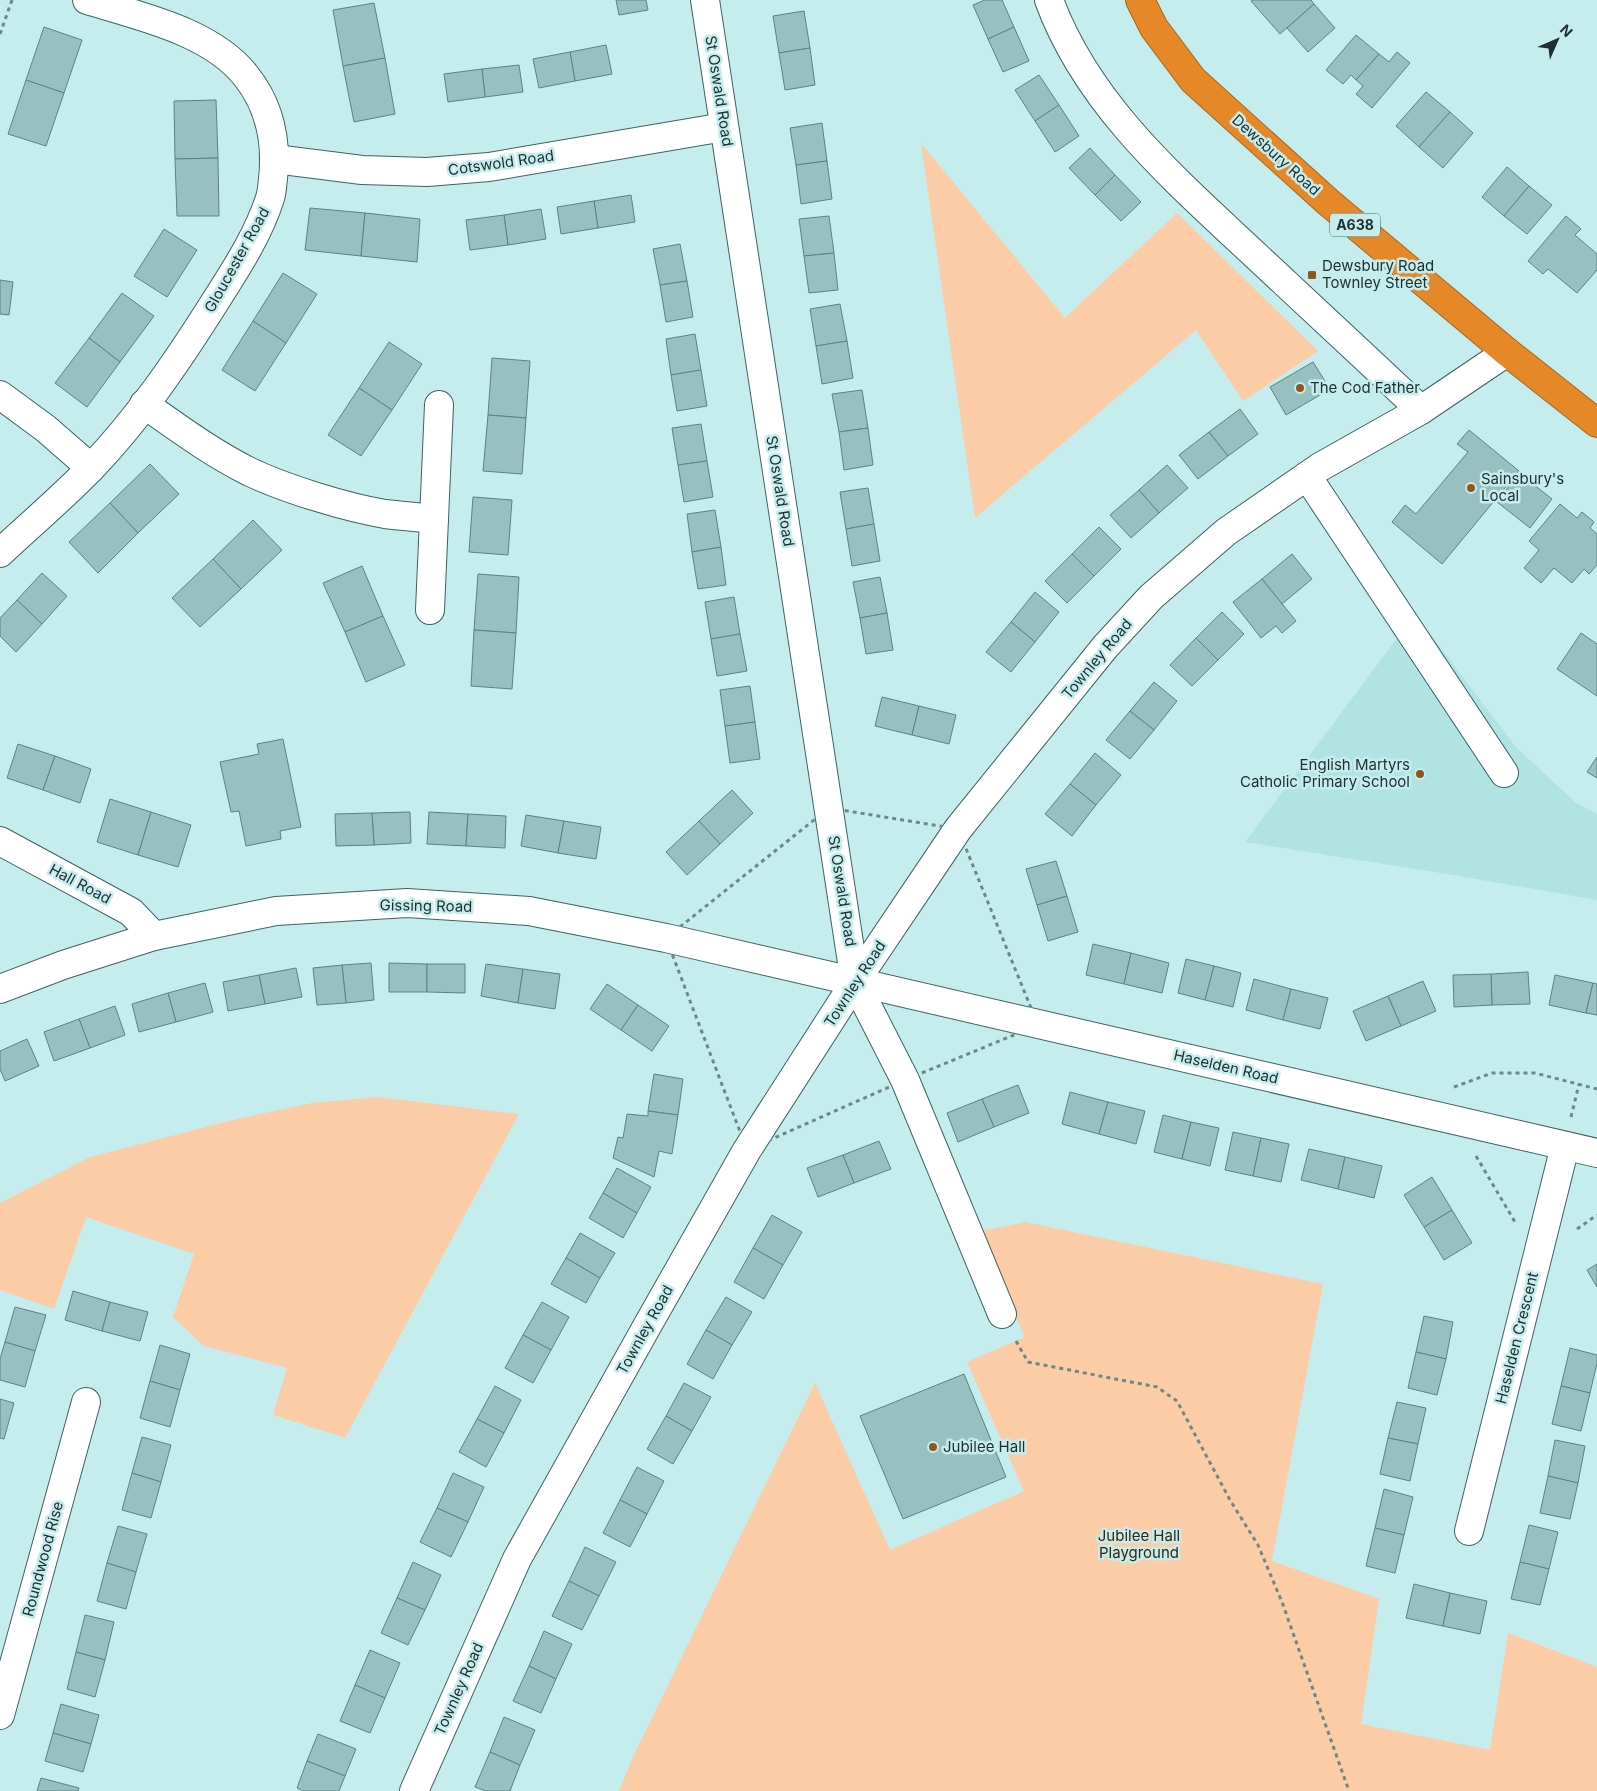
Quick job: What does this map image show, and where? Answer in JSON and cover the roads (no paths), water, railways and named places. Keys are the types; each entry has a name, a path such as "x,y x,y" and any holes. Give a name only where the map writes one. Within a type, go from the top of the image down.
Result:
{"highway":[{"name":"Dewsbury Road","path":"1140,0 1154,28 1193,80 1328,202 1507,352 1597,424"}],"street":[{"name":"Gloucester Road","path":"0,552 92,468 144,404 184,350 226,285 258,228 270,197 275,159 272,128 263,101 246,75 223,54 190,35 87,0"},
{"name":"St Oswald Road","path":"705,0 856,982 905,1080 1002,1314"},
{"path":"1049,0 1077,60 1114,114 1170,175 1421,410"},
{"name":"Cotswold Road","path":"275,159 362,170 427,172 489,167 724,127"},
{"name":"Townley Road","path":"414,1791 517,1559 646,1328 748,1150 856,982 958,829 1105,647 1151,597 1226,532 1320,467 1421,410 1507,352"},
{"path":"0,395 45,428 92,468"},
{"path":"144,404 210,449 250,472 291,488 337,502 384,513 434,519"},
{"path":"430,610 439,405"},
{"path":"1307,476 1504,773"},
{"name":"Hall Road","path":"0,841 131,912 154,936"},
{"name":"Gissing Road","path":"0,989 63,965 154,936 276,911 407,903 529,911 666,938 856,982"},
{"name":"Haselden Road","path":"856,982 1597,1153"},
{"name":"Haselden Crescent","path":"1470,1531 1565,1146"},
{"name":"Roundwood Rise","path":"0,1716 86,1402"}],"place":[{"name":"Dewsbury Road Townley Street","path":"1312,275"},
{"name":"The Cod Father","path":"1300,388"},
{"name":"Sainsbury's Local","path":"1471,488"},
{"name":"English Martyrs Catholic Primary School","path":"1420,774"},
{"name":"Jubilee Hall","path":"933,1447"}],"park label":[{"name":"Jubilee Hall Playground","path":"1139,1544"}]}
